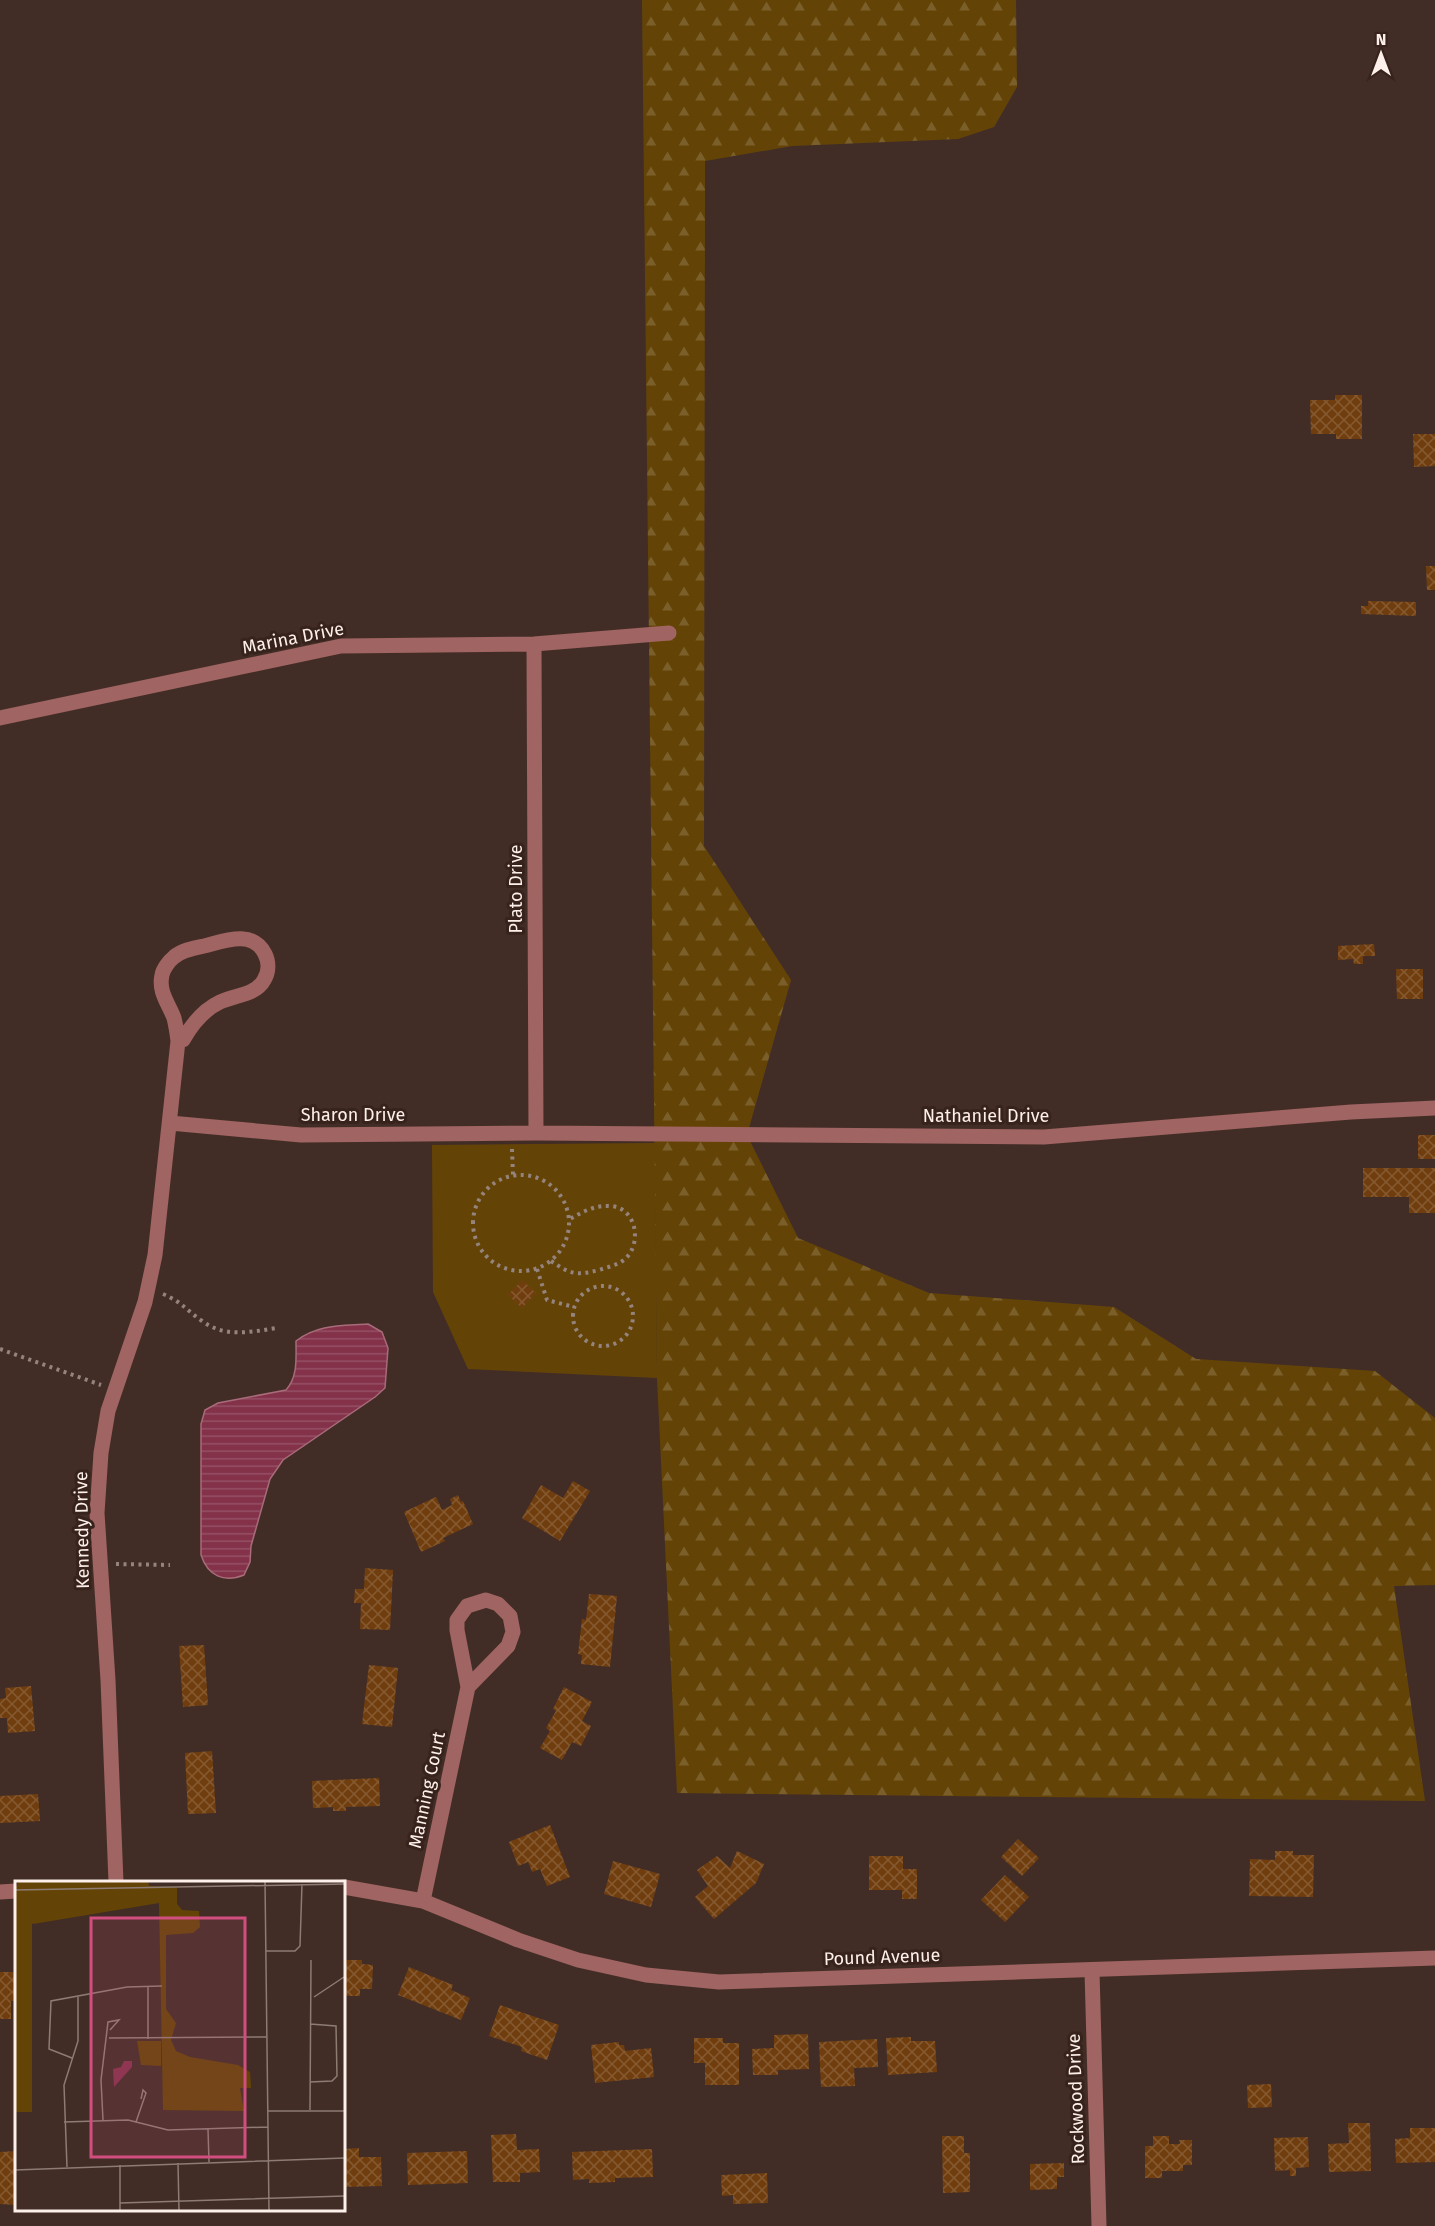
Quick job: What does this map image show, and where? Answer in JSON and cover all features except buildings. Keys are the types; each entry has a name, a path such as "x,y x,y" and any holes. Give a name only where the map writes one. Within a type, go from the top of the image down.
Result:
{"street":[{"name":"Marina Drive","path":"0,718 340,646 534,644 669,633"},
{"name":"Plato Drive","path":"534,644 536,1133"},
{"name":"Kennedy Drive","path":"116,1881 108,1680 98,1513 101,1453 108,1412 148,1288 155,1255 178,1041 175,1022 163,998 162,975 167,964 175,956 185,951 237,937 252,940 263,949 268,967 264,981 253,991 222,1001 210,1008 194,1023 183,1041 178,1041"},
{"name":"Nathaniel Drive","path":"536,1133 1044,1137 1351,1112 1435,1108"},
{"name":"Sharon Drive","path":"170,1123 301,1135 536,1133"},
{"name":"Manning Court","path":"423,1901 468,1687 457,1620 467,1606 486,1600 498,1604 510,1616 513,1632 508,1646 468,1687"},
{"name":"Pound Avenue","path":"345,1887 423,1901 518,1940 578,1960 646,1975 719,1982 1435,1958"},
{"path":"0,1892 15,1891"},
{"name":"Rockwood Drive","path":"1092,1971 1099,2226"}],"path":[{"path":"512,1133 513,1175"},
{"path":"513,1175 529,1175 544,1180 557,1190 566,1203 570,1219 568,1234 562,1250 551,1261 537,1269 521,1271 500,1266 483,1253 475,1241 472,1227 473,1213 478,1199 499,1179 513,1175"},
{"path":"551,1261 575,1274 591,1272 619,1263 627,1257 632,1248 634,1225 631,1217 621,1208 599,1206 570,1219"},
{"path":"537,1269 548,1300 574,1307"},
{"path":"604,1286 614,1288 630,1300 634,1320 625,1338 617,1344 597,1347 587,1343 575,1328 574,1307 578,1298 586,1292 604,1286"},
{"path":"148,1288 179,1300 202,1322 217,1330 240,1333 277,1328"},
{"path":"0,1348 116,1390"},
{"path":"101,1565 137,1563 170,1565"}],"green space":[{"path":"642,0 1016,0 1017,87 994,127 958,139 792,146 705,161 704,846 791,980 747,1135 798,1238 929,1293 1114,1307 1196,1359 1375,1371 1435,1418 1435,1585 1394,1586 1425,1801 677,1793 657,1378"},
{"path":"655,1143 657,1378 468,1369 433,1292 432,1145"}],"shaded area":[{"path":"368,1324 382,1332 388,1348 385,1388 283,1460 270,1479 251,1546 250,1562 244,1575 223,1578 212,1573 201,1555 201,1424 205,1410 218,1403 286,1390 293,1379 296,1341 304,1335 322,1329"}]}
